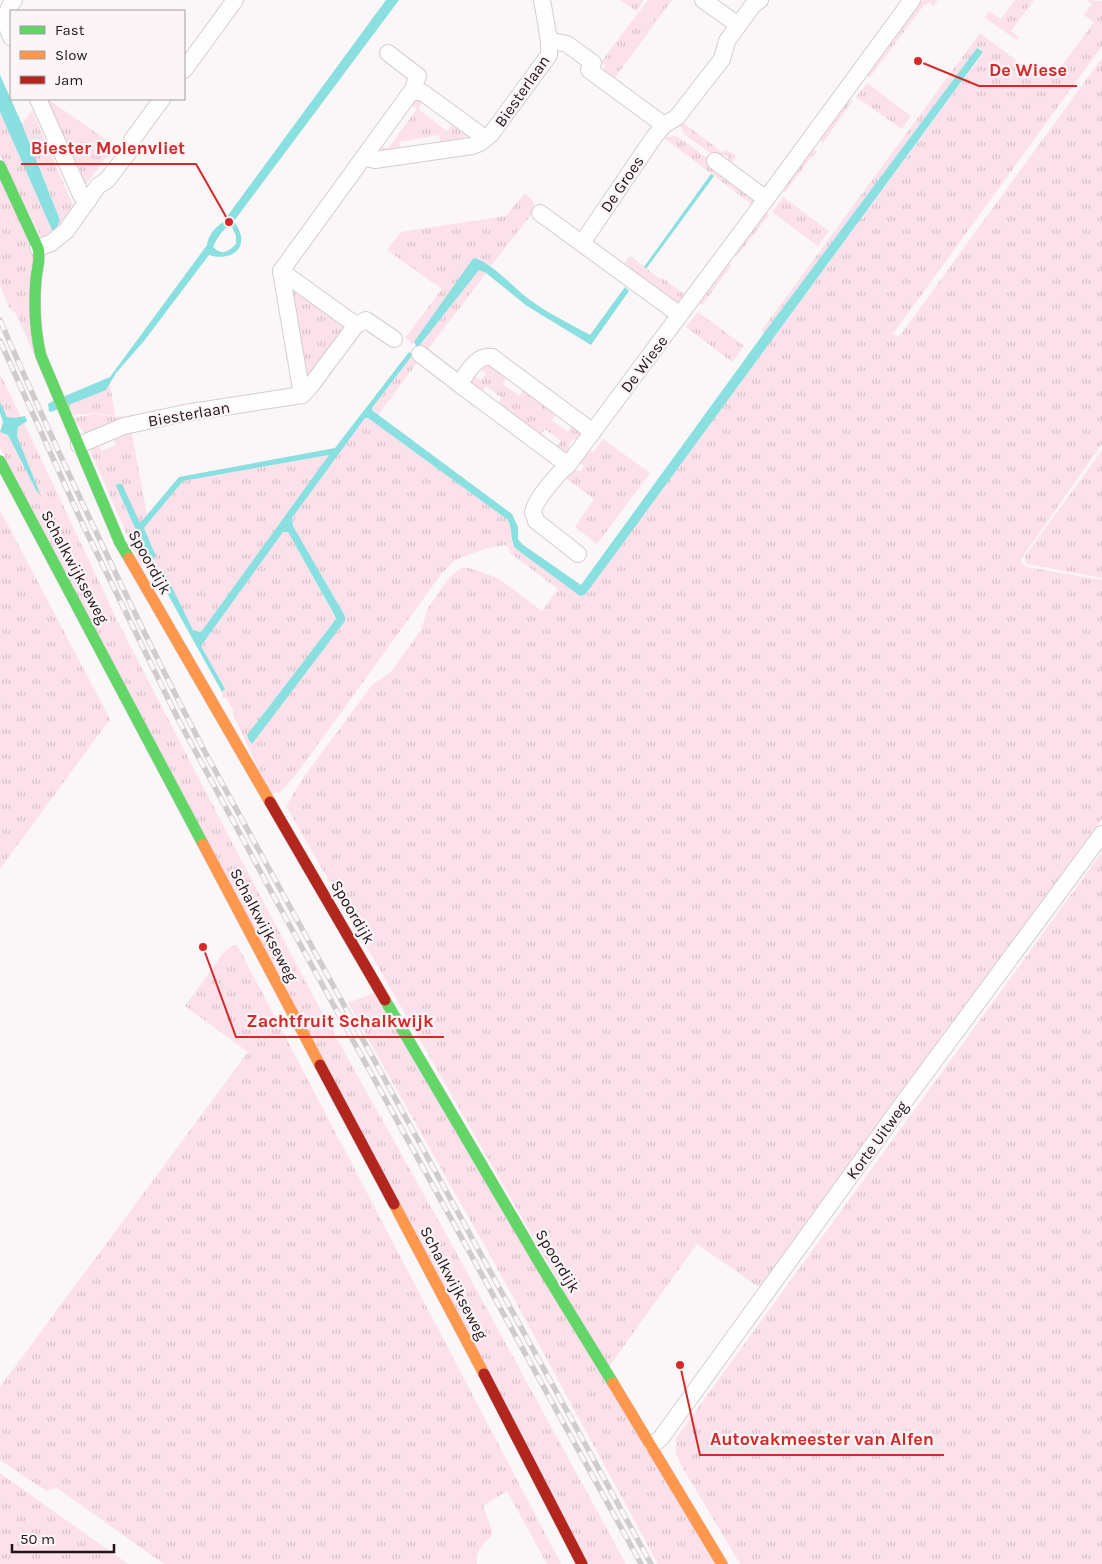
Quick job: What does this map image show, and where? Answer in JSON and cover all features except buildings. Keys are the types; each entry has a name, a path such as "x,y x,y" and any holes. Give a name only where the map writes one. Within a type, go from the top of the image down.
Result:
{"street":[{"path":"10,34 5,19 7,10 14,0"},
{"path":"185,69 235,0"},
{"name":"Biesterlaan","path":"364,157 370,160 380,160 472,146 480,143 491,134 549,55 549,40 542,0"},
{"path":"703,0 738,25"},
{"name":"De Groes","path":"582,243 664,125 677,117 722,59 727,41 753,5 760,0"},
{"name":"De Wiese","path":"578,554 536,521 533,514 535,506 593,432 912,0"},
{"name":"Biesterlaan","path":"549,40 567,44 593,63 589,70 664,125"},
{"path":"302,395 280,271 408,94 415,91 414,86 418,76 388,53"},
{"name":"Biesterlaan","path":"415,91 422,92 485,138"},
{"path":"38,100 81,195 88,201"},
{"path":"0,166 38,248 51,243 66,231 98,186 107,180 131,148 132,140 161,100"},
{"path":"715,161 766,199"},
{"path":"540,213 680,315"},
{"name":"Spoordijk","path":"38,248 40,256 36,279 38,345 41,356 120,543 459,1127 722,1564"},
{"path":"280,271 356,325"},
{"path":"302,395 356,325 366,320 394,339"},
{"path":"420,354 568,465"},
{"path":"460,384 479,358 484,356 492,357 593,432"},
{"name":"Biesterlaan","path":"79,445 124,426 184,414 302,395"},
{"name":"Schalkwijkseweg","path":"0,461 499,1402 582,1564"},
{"name":"Korte Uitweg","path":"652,1445 661,1438 901,1106 1102,834"}],"green space":[{"path":"620,0 644,0 636,11"},
{"path":"648,0 672,0 612,82 600,72 605,66 601,62"},
{"path":"651,0 660,0 665,4 648,28 636,21"},
{"path":"938,0 933,6 930,3 924,5 870,77 865,73 918,2"},
{"path":"1015,0 1034,0 1011,31 1019,37 1017,40 985,18 989,11 1001,19"},
{"path":"1086,0 1102,1 1102,46 893,334 899,337 1102,58 1102,444 1021,559 1022,563 1027,567 1102,580 1102,819 760,1288 697,1244 608,1368 286,806 303,778 372,685 391,672 421,630 428,608 449,578 457,571 462,568 469,568 498,578 542,611 558,589 510,553 509,548 505,545 484,549 454,561 442,573 295,776 280,792 270,794 233,714 234,712 226,698 222,698 222,692 224,691 201,646 283,532 288,532 336,619 247,735 345,616 293,526 292,518 365,418 368,418 508,520 512,531 512,544 580,596 662,490 983,53 977,48 764,333 761,331 980,33 1041,79 1047,71 1054,76 1094,22 1084,15 1092,4"},
{"path":"867,83 911,116 902,129 856,97"},
{"path":"420,97 424,100 418,109 447,131 455,122 473,135 463,137 464,143 441,145 439,135 399,142 401,151 377,154 381,149 377,146 382,146 387,150 417,109 408,103 411,99 416,102"},
{"path":"849,98 853,100 823,143 819,137"},
{"path":"49,100 115,146 86,184 83,183 48,105"},
{"path":"32,110 72,203 77,208 57,235 42,239 0,156 0,112 52,230 60,220 22,124"},
{"path":"682,122 722,152 725,149 736,156 729,166 725,163 729,157 724,154 720,160 684,134 680,125"},
{"path":"674,136 714,163 755,200 754,206 664,138"},
{"path":"813,148 817,152 785,192 780,189"},
{"path":"0,176 33,250 44,377 16,314 9,307 0,285"},
{"path":"525,193 533,201 535,210 490,267 479,259 414,344 405,338 442,289 387,250 401,232 506,216"},
{"path":"783,197 829,231 818,246 772,212"},
{"path":"765,212 769,215 736,257 734,255"},
{"path":"630,256 660,279 662,278 687,296 682,302 677,303 624,266"},
{"path":"728,262 731,266 702,305 697,302"},
{"path":"479,270 486,273 426,352 416,346 419,346"},
{"path":"289,287 348,328 307,381"},
{"path":"698,312 744,346 732,362 686,327"},
{"path":"412,354 414,356 412,360 417,363 378,415 372,408"},
{"path":"487,363 508,375 503,384 519,396 525,388 558,412 552,420 568,432 574,424 583,432 580,444 573,439 568,446 574,451 569,455 555,449 561,441 545,429 538,437 496,406 502,398 486,386 480,394 470,384 470,380 474,376 481,380 486,374 479,368"},
{"path":"0,374 21,417 7,417 0,402"},
{"path":"110,384 115,416 95,413 73,415 68,405 106,390"},
{"path":"95,414 115,417 124,416 125,421 86,435 72,418"},
{"path":"24,423 120,626 239,856 323,1014 446,1234 626,1564 589,1564 0,448 0,432 8,435 36,490 40,494 17,436 18,427"},
{"path":"131,429 147,515 141,522 120,483 116,487 149,559 156,556 144,528 183,481 329,455 204,628 199,632 193,631 164,571 159,572 157,575 151,563 141,567 89,448 97,443 102,451 116,445 113,438"},
{"path":"603,439 650,473 597,544 575,527 594,499 567,479 574,468 580,472 584,466 578,462 588,448 593,452"},
{"path":"1102,450 1102,578 1027,564 1025,556"},
{"path":"0,510 110,719 0,869"},
{"path":"1102,852 1102,1564 740,1564 681,1465 676,1453 676,1438"},
{"path":"237,945 561,1564 547,1564 507,1491 483,1506 492,1535 478,1551 477,1564 164,1564 57,1488 46,1491 0,1460 0,1387 248,1052 185,1006 224,952"},
{"path":"376,992 715,1564 658,1564 506,1284 348,1003"},
{"path":"0,1473 128,1564 0,1564"}],"water":[{"path":"386,0 399,0 234,221 241,236 241,242 236,252 220,257 209,255 144,341 116,373 106,390 51,412 49,411 48,404 53,401 110,377 207,245 212,232 223,222","holes":["229,226 232,227 236,236 236,244 225,252 216,250 213,247 220,235"]},
{"path":"977,48 983,52 585,595 580,596 515,548 508,520 368,418 365,418 292,518 293,526 345,616 345,621 252,744 247,735 336,619 288,532 283,532 201,646 225,689 222,692 157,575 159,572 164,571 193,630 200,632 329,455 183,481 144,528 156,556 153,559 149,559 116,486 117,484 122,484 141,522 179,477 335,448 409,352 412,354 411,357 372,408 373,411 512,514 518,527 518,539 522,544 581,585 764,333"},
{"path":"0,75 22,124 60,220 55,231 52,230 0,112"},
{"path":"711,174 714,176 646,269 644,267"},
{"path":"474,258 488,264 537,305 590,335 625,287 629,291 591,345 527,306 486,273 479,270 419,346 416,346 414,342"},
{"path":"0,402 7,417 25,416 27,421 18,427 17,436 41,496 36,490 8,435 0,432 3,422 0,413"}],"railway":[{"path":"0,320 99,539 206,754 651,1564"},
{"path":"0,341 83,525 179,721 641,1564"}],"traffic: fast":[{"path":"0,166 39,252 35,308 37,337 41,356 120,543 129,558"},
{"path":"0,461 203,844"},
{"path":"385,1000 540,1264 613,1383"}],"traffic: slow":[{"path":"129,558 270,802"},
{"path":"203,844 320,1065"},
{"path":"394,1204 484,1374"},
{"path":"613,1383 722,1564"}],"traffic: jam":[{"path":"270,802 385,1000"},
{"path":"320,1065 394,1204"},
{"path":"484,1374 582,1564"}],"place":[{"name":"De Wiese","path":"918,61"},
{"name":"Biester Molenvliet","path":"229,222"},
{"name":"Zachtfruit Schalkwijk","path":"203,947"},
{"name":"Autovakmeester van Alfen","path":"680,1365"}]}
